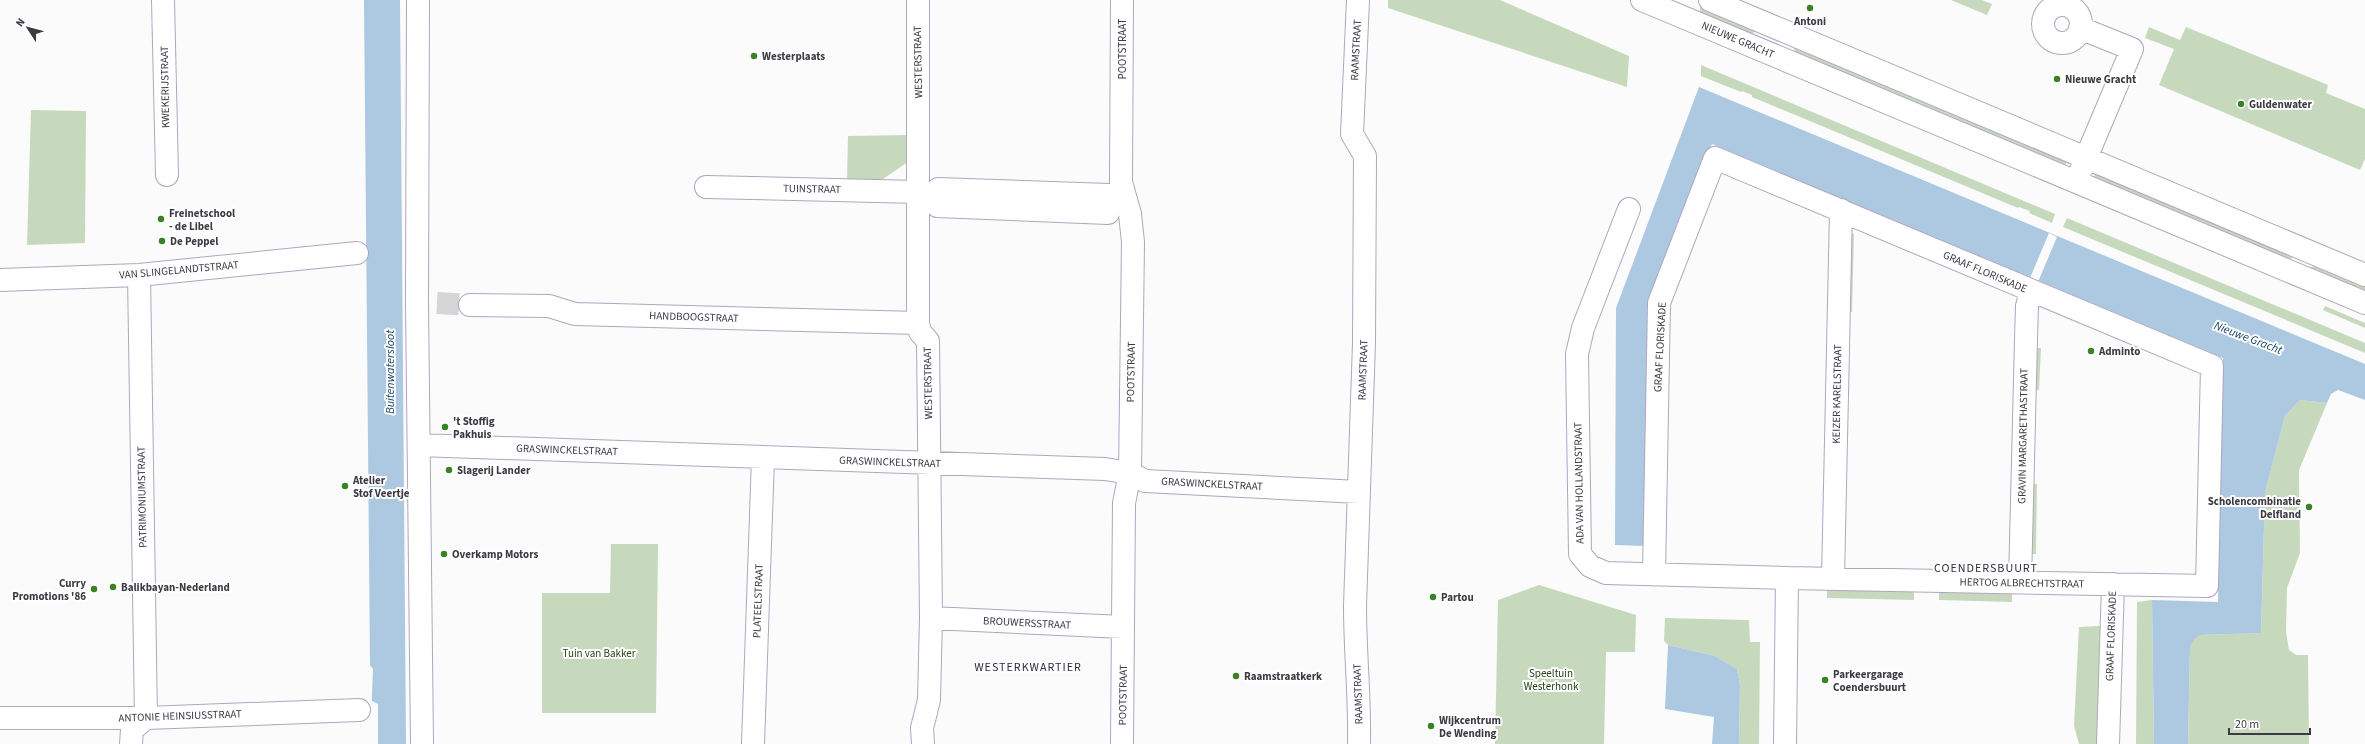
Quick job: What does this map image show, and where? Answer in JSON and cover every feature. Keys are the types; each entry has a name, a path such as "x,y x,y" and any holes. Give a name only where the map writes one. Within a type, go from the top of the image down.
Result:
{"street":[{"name":"KWEKERIJSTRAAT","path":"163,0 167,175"},
{"path":"418,0 427,303 420,445 422,744"},
{"name":"WESTERSTRAAT","path":"918,0 924,197 918,323 920,332 928,342 930,463 931,618 929,700 922,728 923,744"},
{"name":"POOTSTRAAT","path":"1122,0 1121,182 1117,202 1130,214 1133,242 1130,473 1124,503 1122,744"},
{"name":"RAAMSTRAAT","path":"1358,0 1352,134 1365,156 1364,342 1355,613 1360,695 1359,744"},
{"name":"NIEUWE GRACHT","path":"1642,0 1668,4 2076,182 2365,304"},
{"path":"1710,0 2365,275"},
{"path":"2076,182 2132,49 2080,28"},
{"name":"GRAAF FLORISKADE","path":"1654,574 1659,304 1715,158 1841,210 2031,292 2212,366 2207,586 2113,584 2108,744"},
{"name":"TUINSTRAAT","path":"706,187 924,197"},
{"path":"924,197 938,189 1109,195 1117,202"},
{"name":"ADA VAN HOLLANDSTRAAT","path":"1630,209 1584,328 1577,354 1579,543 1582,559 1598,571 1787,578"},
{"name":"KEIZER KARELSTRAAT","path":"1833,579 1841,210"},
{"name":"VAN SLINGELANDTSTRAAT","path":"0,280 139,275 357,253"},
{"name":"PATRIMONIUMSTRAAT","path":"139,275 146,718"},
{"name":"GRAVIN MARGARETHASTRAAT","path":"2020,582 2027,306 2031,292"},
{"name":"HANDBOOGSTRAAT","path":"470,304 549,306 575,314 918,323"},
{"name":"GRASWINCKELSTRAAT","path":"420,445 1105,469 1130,473 1145,481 1359,492"},
{"name":"PLATEELSTRAAT","path":"753,744 763,458"},
{"path":"1785,744 1787,578"},
{"name":"HERTOG ALBRECHTSTRAAT","path":"1787,578 2113,584"},
{"name":"BROUWERSSTRAAT","path":"931,618 1123,627"},
{"name":"ANTONIE HEINSIUSSTRAAT","path":"0,718 146,718 359,710"},
{"path":"131,744 132,730 146,718"}],"green space":[{"path":"1388,0 1500,0 1629,56 1627,87 1388,8"},
{"path":"1951,0 1982,0 1992,4 1987,15"},
{"path":"1700,2 1758,31 1745,36 1700,17"},
{"path":"2149,27 2180,40 2186,27 2328,85 2326,93 2365,109 2365,159 2360,170 2159,85 2174,49 2145,38"},
{"path":"1792,45 2069,157 2063,169 1798,58"},
{"path":"1701,65 2055,214 2052,223 2029,213 2030,211 2019,207 2018,208 1752,97 1752,95 1701,76"},
{"path":"31,110 86,111 85,243 27,245"},
{"path":"908,135 908,162 880,181 847,180 848,136"},
{"path":"2097,169 2297,256 2284,261 2092,181"},
{"path":"2067,218 2365,343 2365,353 2063,227"},
{"path":"1848,233 1854,234 1852,312 1846,312"},
{"path":"2322,263 2365,281 2365,295 2309,268"},
{"path":"2325,306 2365,323 2365,328 2323,310"},
{"path":"2034,348 2041,348 2039,390 2033,390"},
{"path":"2300,400 2327,403 2299,470 2300,553 2287,588 2286,631 2289,650 2296,655 2308,655 2309,744 2188,744 2190,647 2193,639 2201,635 2261,633 2265,492 2285,416"},
{"path":"2031,484 2037,484 2036,554 2030,554"},
{"name":"Tuin van Bakker","path":"611,544 658,544 656,713 542,713 542,593 610,593"},
{"name":"Speeltuin Westerhonk","path":"1539,585 1636,615 1635,652 1606,652 1604,744 1495,744 1498,600"},
{"path":"1827,590 1914,592 1914,600 1827,598"},
{"path":"1939,592 2012,594 2012,602 1939,600"},
{"path":"2152,600 2154,744 2136,744 2137,602"},
{"path":"1665,618 1749,620 1750,642 1760,642 1759,744 1739,744 1740,685 1737,669 1715,656 1668,645 1664,641"},
{"path":"2100,626 2097,744 2079,744 2074,726 2079,627"}],"water":[{"name":"Buitenwatersloot","path":"364,0 400,0 406,744 370,744 373,669 370,665"},
{"path":"1699,87 2365,364 2365,400 2338,390 2331,394 2327,403 2300,400 2285,416 2265,492 2261,633 2201,635 2194,639 2190,647 2188,744 2154,744 2152,600 2218,602 2223,358 1712,144 1651,302 1646,546 1615,545 1616,308"},
{"path":"1668,645 1715,656 1737,669 1740,685 1739,744 1712,744 1714,717 1665,709"}],"pier":[{"path":"2049,233 2057,237 2038,282 2030,278"},
{"path":"370,700 378,704 378,744 368,744 368,706"}],"tunnel":[{"path":"437,303 470,305"}],"place":[{"name":"Antoni","path":"1810,8"},
{"name":"Westerplaats","path":"754,56"},
{"name":"Nieuwe Gracht","path":"2057,79"},
{"name":"Guldenwater","path":"2241,104"},
{"name":"Freinetschool - de Libel","path":"161,219"},
{"name":"De Peppel","path":"162,241"},
{"name":"Adminto","path":"2091,351"},
{"name":"'t Stoffig Pakhuis","path":"445,427"},
{"name":"Slagerij Lander","path":"449,470"},
{"name":"Atelier Stof Veertje","path":"345,486"},
{"name":"Scholencombinatie Delfland","path":"2309,507"},
{"name":"Overkamp Motors","path":"444,554"},
{"name":"Balikbayan-Nederland","path":"113,587"},
{"name":"Curry Promotions '86","path":"94,589"},
{"name":"Partou","path":"1433,597"},
{"name":"Raamstraatkerk","path":"1236,676"},
{"name":"Parkeergarage Coendersbuurt","path":"1825,680"},
{"name":"Wijkcentrum De Wending","path":"1431,726"}],"district":[{"name":"COENDERSBUURT","path":"1986,568"},
{"name":"WESTERKWARTIER","path":"1028,667"}]}
